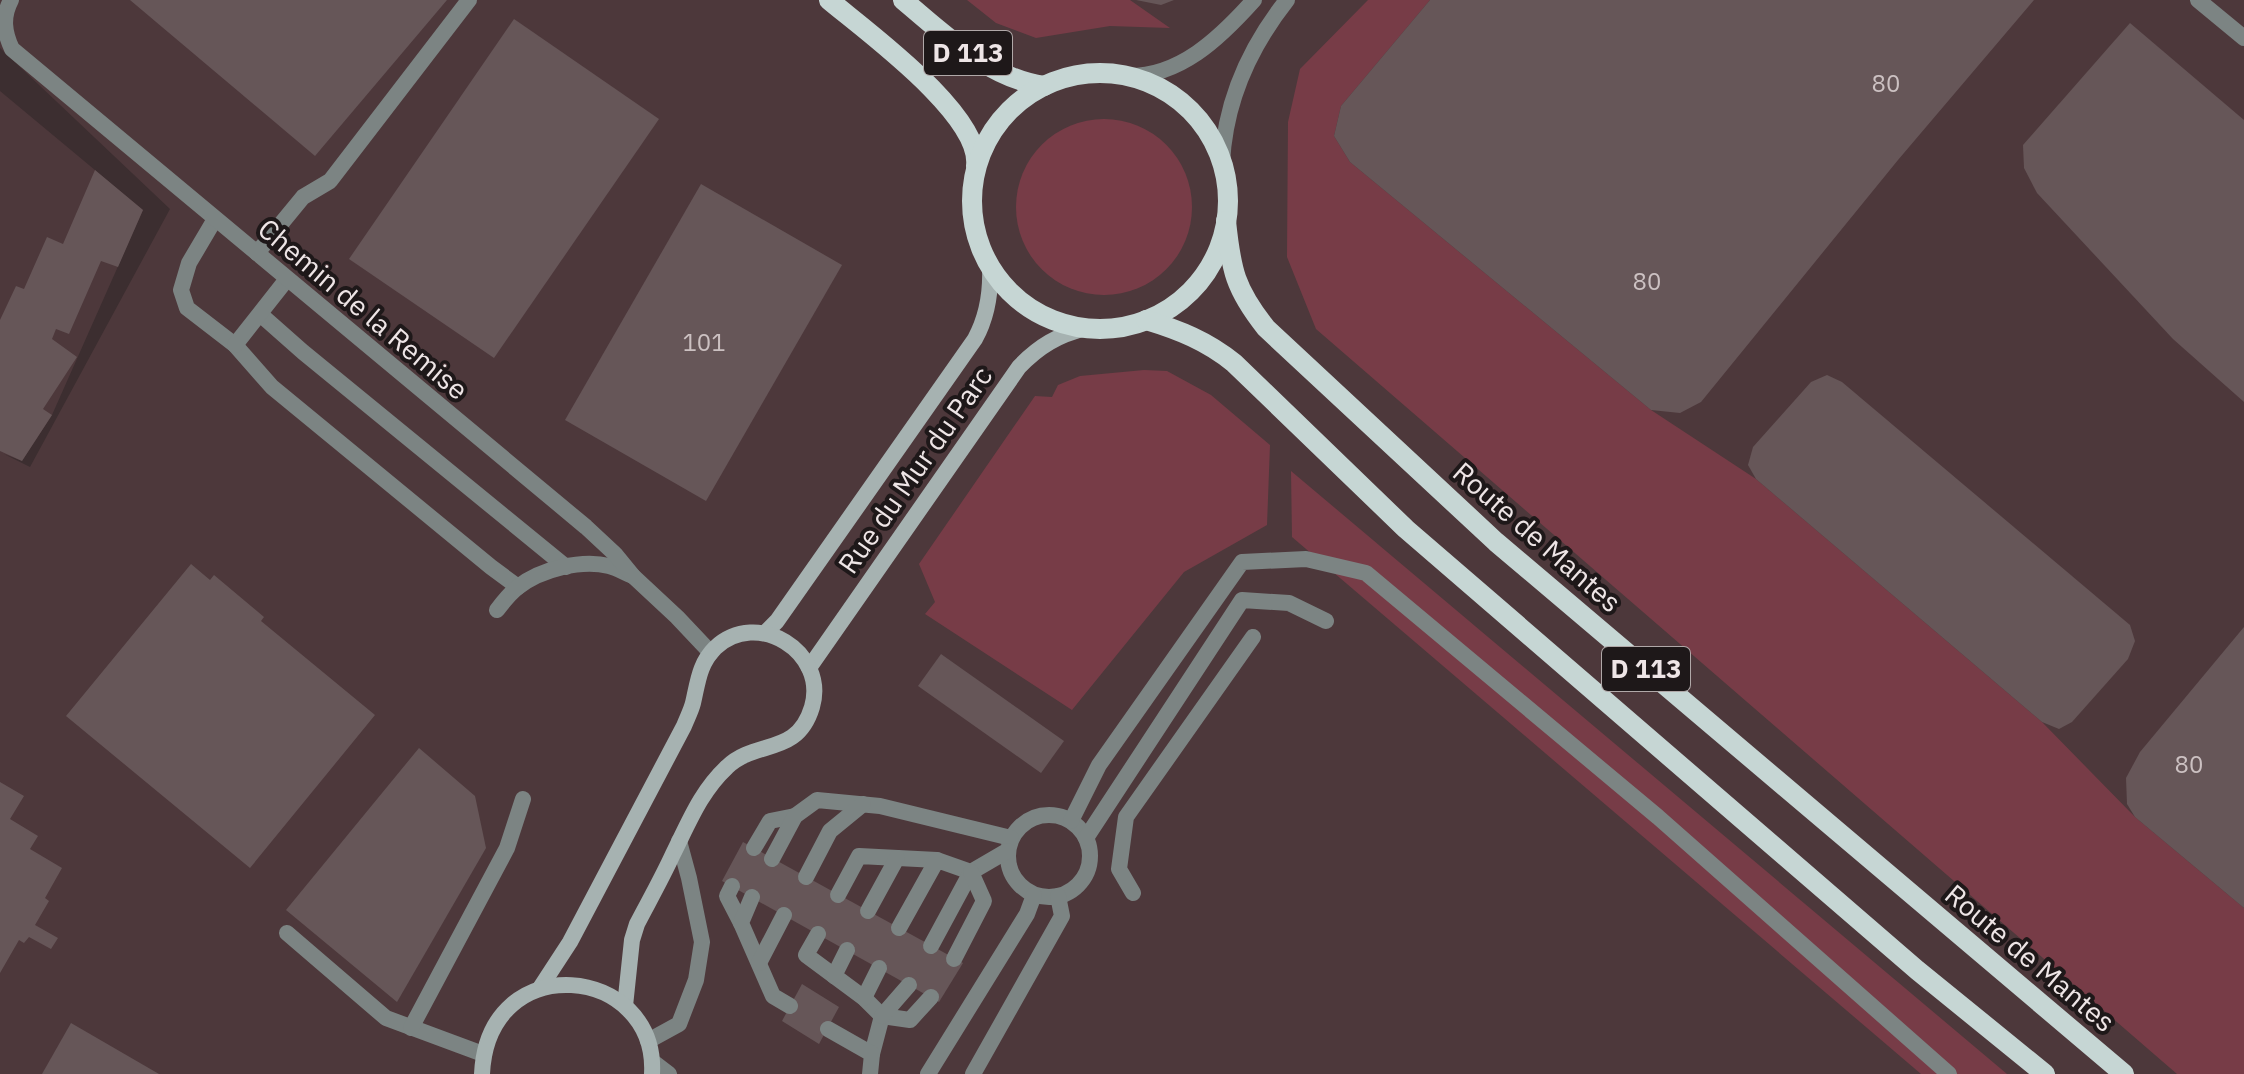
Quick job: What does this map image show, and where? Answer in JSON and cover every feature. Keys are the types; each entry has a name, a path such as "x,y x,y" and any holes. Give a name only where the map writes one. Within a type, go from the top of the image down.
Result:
{"main road":[{"name":"D 113","path":"829,0 901,60 945,103 975,149 976,168"},
{"name":"D 113","path":"903,0 973,56 1012,77 1044,86"},
{"path":"1092,73 1125,76 1157,87 1185,106 1216,147 1227,192 1226,221 1218,250 1204,276 1172,306 1146,320 1116,328 1086,328 1057,321 1031,308 1008,290 990,267 978,240 972,211 973,182 986,142 1001,120 1021,100 1044,86 1092,73"},
{"name":"Route de Mantes","path":"1226,221 1231,262 1240,292 1266,328 1496,542 2124,1074"},
{"name":"D 113","path":"1146,320 1187,333 1234,363 1406,529 1917,970 2045,1074"}],"street":[{"name":"Chemin de la Remise","path":"11,0 2,32 12,49 586,527 711,653"},
{"path":"257,253 303,197 330,181 469,0"},
{"path":"1125,76 1159,73 1193,55 1226,32 1254,0"},
{"path":"1222,163 1226,124 1238,83 1250,53 1287,0"},
{"path":"2198,0 2244,38"},
{"path":"215,219 189,263 181,290 187,308 235,345 272,387 518,587"},
{"name":"Rue du Mur du Parc","path":"765,633 777,621 975,339 986,307 990,267"},
{"path":"235,345 287,279"},
{"path":"260,314 566,567"},
{"name":"Rue du Mur du Parc","path":"809,668 1019,367 1048,341 1086,328"},
{"path":"1071,821 1099,765 1242,562 1306,559 1366,573 1658,817 1949,1074"},
{"path":"497,610 518,587 566,567 588,563 610,566 633,576"},
{"path":"1086,838 1242,600 1289,603 1326,621"},
{"path":"540,988 570,942 684,726 693,706 701,669 711,653 731,637 765,633 791,645 809,668 814,695 811,709 803,725 787,741 746,753 733,761 712,781 698,803 635,932 625,1006"},
{"path":"1133,893 1119,869 1126,817 1253,637"},
{"path":"411,1028 507,848 523,799"},
{"path":"754,848 770,821 795,816 817,800 880,806 1009,844"},
{"path":"806,877 830,831 863,804"},
{"path":"931,946 971,872 1009,844 1020,826 1031,819 1044,815 1071,821 1086,838 1090,848 1088,870 1071,891 1046,898 1034,895 1022,888 1013,877 1008,865 1009,844"},
{"path":"772,859 795,816"},
{"path":"648,1041 679,1024 696,980 702,942 679,841"},
{"path":"838,895 859,856 937,860 971,872 984,901 954,959"},
{"path":"868,911 897,858"},
{"path":"899,928 937,860"},
{"path":"732,886 727,896 773,996 790,1006"},
{"path":"928,1074 1027,914 1034,895"},
{"path":"973,1074 1062,916 1058,896"},
{"path":"741,923 752,897"},
{"path":"759,963 784,915"},
{"path":"287,933 386,1018 483,1054"},
{"path":"818,934 806,955 864,998 882,1016 910,1020 931,997"},
{"path":"834,976 847,950"},
{"path":"864,998 879,968"},
{"path":"482,1074 483,1054 490,1032 502,1013 519,998 540,988 562,984 585,986 607,994 625,1006 648,1041 652,1068 669,1074"},
{"path":"870,1074 882,1016 909,985"},
{"path":"828,1029 872,1054"}],"shaded area":[{"path":"0,0 2244,0 2244,1074 0,1074 0,91 143,210 52,415 22,461 4,454 30,467 170,209 0,48"},
{"path":"967,0 1130,0 1170,28 1110,26 1036,38 996,23"},
{"path":"1368,0 1430,0 1341,106 1334,136 1350,162 1651,410 1756,479 2042,722 2135,817 2244,908 2244,1074 2177,1074 1316,329 1287,257 1288,122 1300,69"},
{"path":"1104,119 1138,126 1166,145 1185,173 1192,207 1185,241 1166,269 1138,288 1104,295 1070,288 1042,269 1023,241 1016,207 1023,173 1042,145 1070,126"},
{"path":"1167,371 1211,395 1270,445 1267,525 1184,572 1072,710 925,614 935,602 919,564 1035,396 1052,397 1058,385 1080,376"},
{"path":"1291,471 2007,1074 1921,1074 1292,537"}],"building":[{"path":"130,0 447,0 315,156"},
{"path":"1136,0 1174,0 1161,5"},
{"path":"1430,0 2034,0 1898,160 1701,402 1680,413 1651,410 1350,162 1334,136 1341,106"},
{"path":"514,19 659,119 494,358 349,259"},
{"path":"2130,23 2244,120 2244,402 2173,339 2037,193 2024,168 2023,145"},
{"path":"95,170 143,210 118,267 101,261 69,334 56,329 52,339 77,357 43,409 52,415 22,461 0,451 0,320 16,286 24,289 47,237 63,244"},
{"path":"701,184 842,265 706,501 565,420"},
{"path":"1827,375 1842,382 2130,625 2135,641 2128,659 2072,722 2059,729 2042,722 1756,479 1748,465 1753,447 1811,382"},
{"path":"191,564 210,580 214,575 264,617 261,621 375,715 250,868 66,716"},
{"path":"2244,627 2244,908 2135,817 2127,804 2126,778 2140,752"},
{"path":"941,654 1064,741 1041,773 918,686"},
{"path":"419,748 475,796 486,848 397,1002 286,910"},
{"path":"0,782 24,796 10,819 38,836 30,849 62,868 45,898 49,901 35,925 58,938 51,949 29,937 24,943 19,940 0,973"},
{"path":"743,842 963,963 939,1002 722,881"},
{"path":"802,984 839,1007 819,1044 782,1021"},
{"path":"71,1023 159,1074 42,1074"}]}
